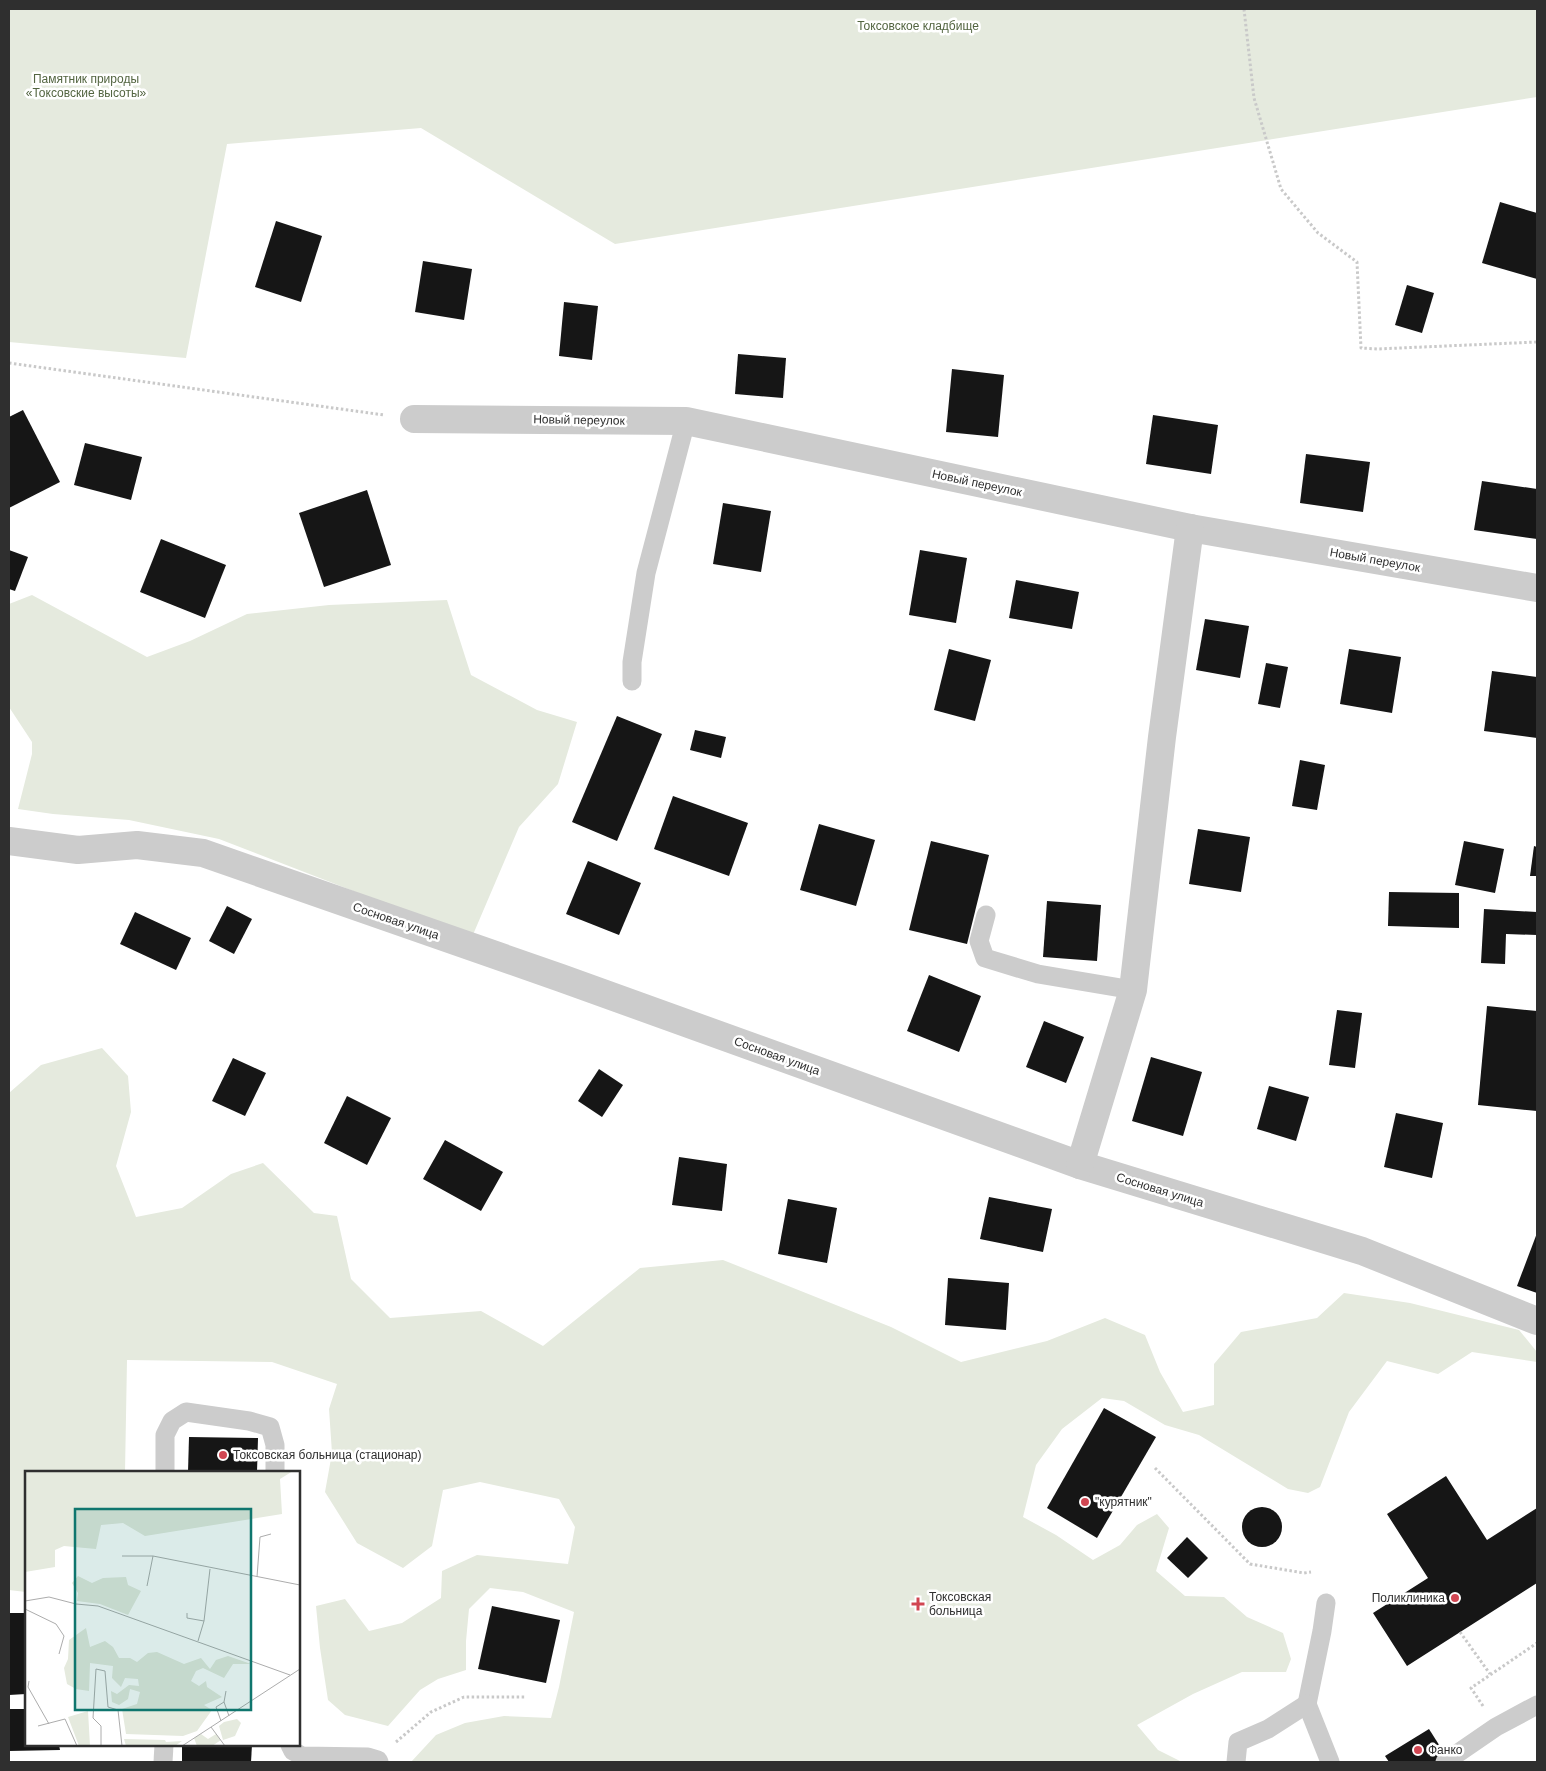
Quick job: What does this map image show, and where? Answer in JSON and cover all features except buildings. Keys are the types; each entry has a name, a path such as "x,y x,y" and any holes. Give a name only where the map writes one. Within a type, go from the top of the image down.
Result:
{"street":[{"name":"Новый переулок","path":"414,419 686,422 1190,528 1537,588"},
{"path":"1080,1165 1133,990 1162,737 1190,528"},
{"name":"Сосновая улица","path":"9,841 78,850 137,845 203,853 561,978 1080,1165 1362,1252 1537,1321"}],"lane":[{"path":"632,681 632,662 646,573 686,422"},
{"path":"986,915 979,941 985,958 1038,974 1133,990"},
{"path":"165,1471 165,1435 172,1420 186,1412 249,1420 270,1427 276,1445 276,1471"},
{"path":"1326,1603 1307,1704 1330,1762"},
{"path":"1236,1762 1238,1742 1268,1729 1307,1704"},
{"path":"1445,1762 1496,1727 1537,1705"},
{"path":"163,1762 164,1746"},
{"path":"291,1746 294,1751 302,1756 368,1757 378,1761"}],"path":[{"path":"1244,9 1254,98 1281,189 1318,233 1357,262 1361,348 1377,349 1537,342"},
{"path":"9,363 414,419"},
{"path":"1155,1468 1250,1564 1304,1573 1311,1572"},
{"path":"1460,1632 1490,1674"},
{"path":"1471,1688 1537,1643"},
{"path":"378,1761 405,1733 431,1712 464,1697 525,1697"}],"green space":[{"path":"9,9 1537,9 1537,97 615,244 421,128 227,144 186,358 9,342"},
{"path":"32,595 147,657 190,641 247,614 329,605 447,600 471,675 537,710 577,722 558,784 519,827 472,937 219,839 129,820 53,814 18,809 32,754 32,742 9,707 9,604"},
{"path":"102,1048 128,1076 131,1112 116,1166 136,1217 182,1208 231,1174 263,1163 314,1213 337,1216 351,1279 390,1318 481,1311 543,1346 640,1268 723,1260 891,1327 961,1362 1047,1341 1105,1318 1145,1335 1160,1372 1183,1412 1214,1405 1214,1364 1241,1332 1317,1318 1344,1293 1410,1303 1519,1330 1537,1352 1537,1362 1472,1352 1438,1374 1387,1361 1349,1412 1320,1487 1308,1493 1288,1489 1199,1435 1165,1425 1124,1401 1102,1398 1062,1429 1036,1465 1023,1517 1056,1535 1093,1560 1120,1545 1137,1525 1157,1514 1169,1528 1156,1571 1185,1596 1224,1597 1247,1617 1283,1633 1291,1659 1286,1672 1242,1672 1193,1694 1137,1725 1158,1750 1182,1762 411,1762 436,1735 465,1723 504,1716 551,1718 574,1612 523,1592 490,1588 469,1609 466,1670 438,1679 420,1690 388,1726 345,1715 328,1700 316,1606 345,1599 369,1631 402,1623 441,1598 442,1571 477,1555 568,1564 575,1527 559,1499 480,1482 443,1490 432,1546 403,1568 357,1543 325,1492 332,1453 329,1409 337,1384 272,1362 127,1360 125,1471 25,1471 25,1592 9,1590 9,1093 41,1065"}],"place":[{"name":"Токсовская больница (стационар)","path":"223,1455"},
{"name":"\"курятник\"","path":"1085,1502"},
{"name":"Поликлиника","path":"1455,1598"},
{"name":"Токсовская больница","path":"918,1604"},
{"name":"Фанко","path":"1418,1750"}],"park label":[{"name":"Токсовское кладбище","path":"918,26"},
{"name":"Памятник природы «Токсовские высоты»","path":"86,86"}]}
